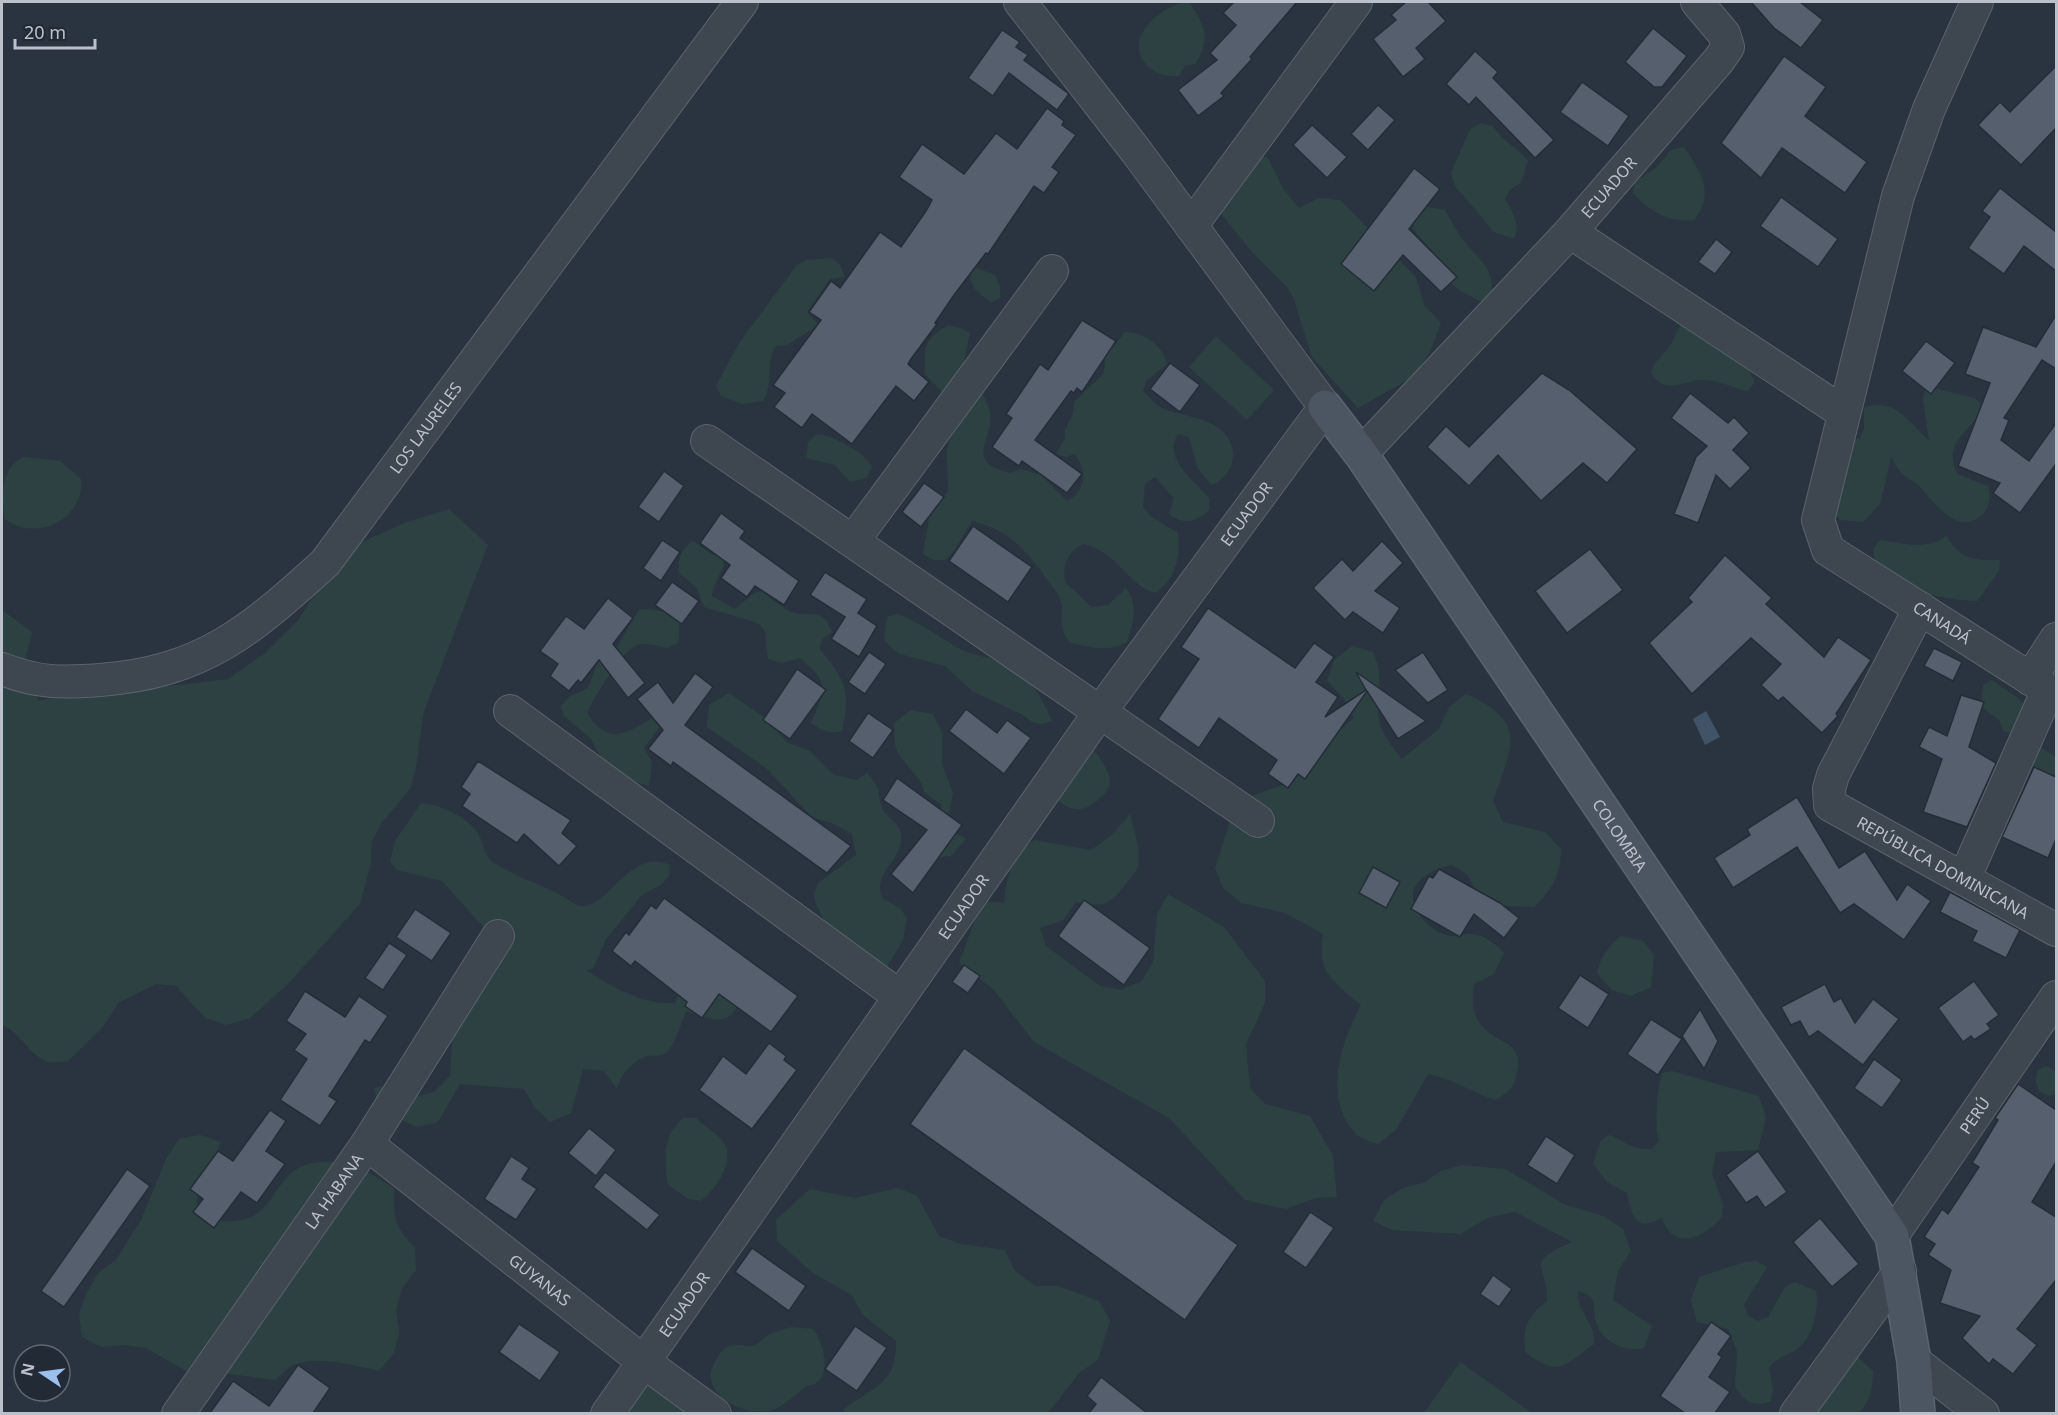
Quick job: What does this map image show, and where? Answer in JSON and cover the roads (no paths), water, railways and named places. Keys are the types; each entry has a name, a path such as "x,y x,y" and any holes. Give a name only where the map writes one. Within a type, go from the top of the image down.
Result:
{"street":[{"name":"LOS LAURELES","path":"2,669 24,678 52,683 141,676 182,664 223,645 264,619 325,563 742,2"},
{"path":"1020,2 1136,151 1325,407"},
{"path":"1191,226 1356,2"},
{"name":"ECUADOR","path":"1360,454 1570,232 1719,60 1728,47 1724,34 1697,2"},
{"path":"1570,232 1844,413 1898,196 1929,110 1977,2"},
{"path":"854,542 1052,271"},
{"name":"ECUADOR","path":"608,1413 1100,712 1325,407"},
{"name":"COLOMBIA","path":"1325,407 1360,454 1892,1236 1900,1271 1914,1361 1918,1413"},
{"name":"CANADÁ","path":"1844,413 1818,520 1828,550 2045,688"},
{"path":"707,441 1258,821"},
{"name":"REPÚBLICA DOMINICANA","path":"1920,608 1832,790 1964,879 2056,930"},
{"path":"1964,879 2045,688 2056,639"},
{"path":"510,711 899,996"},
{"name":"LA HABANA","path":"178,1413 367,1144 498,936"},
{"name":"PERÚ","path":"1892,1236 2056,997"},
{"name":"GUYANAS","path":"367,1144 644,1362 715,1413"},
{"path":"1796,1413 1900,1271"},
{"path":"1914,1361 1983,1413"}],"water":[{"path":"1706,711 1720,737 1705,745 1693,719"}]}
